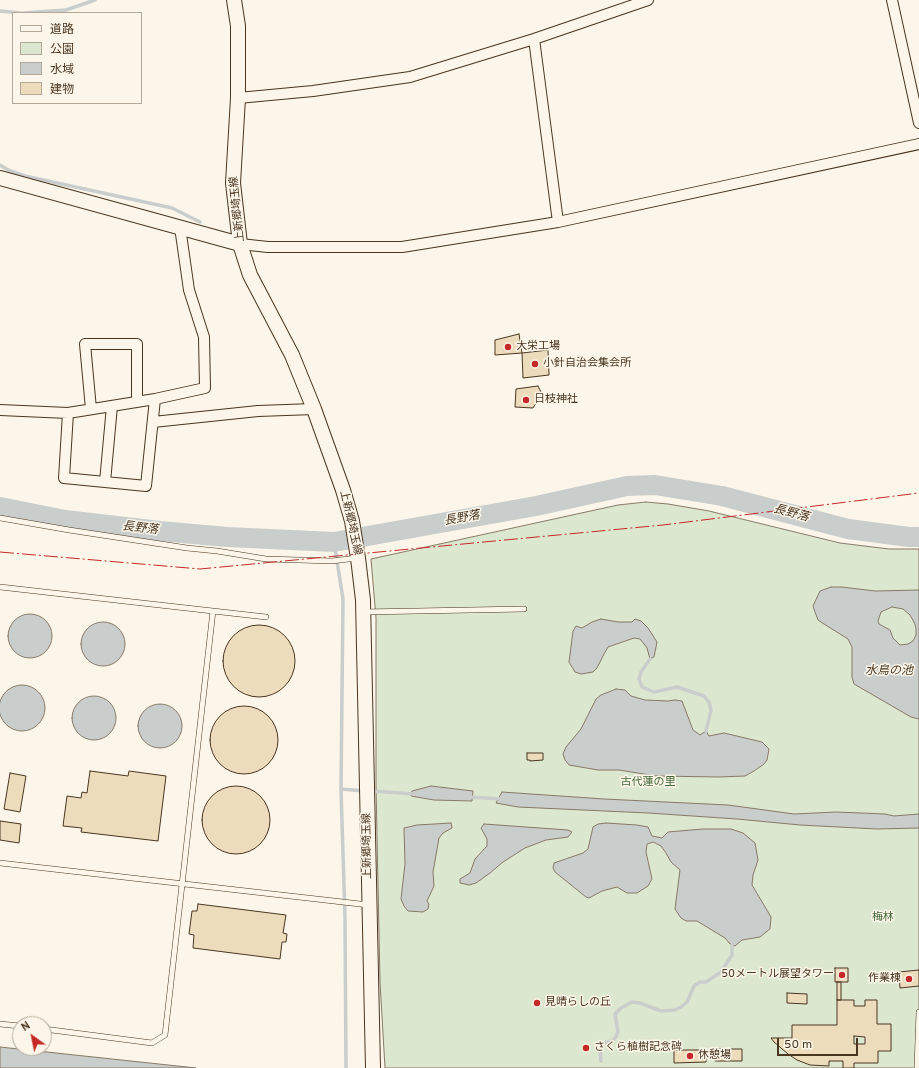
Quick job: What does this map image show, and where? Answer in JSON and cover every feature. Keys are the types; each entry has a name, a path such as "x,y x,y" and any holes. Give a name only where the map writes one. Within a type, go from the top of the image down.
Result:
{"main road":[{"name":"上新郷埼玉線","path":"234,0 238,26 238,98 233,183 240,244 250,275 292,355 314,409 344,490 352,521 353,556 363,612 372,1068"},
{"path":"0,178 240,244"}],"street":[{"path":"238,98 313,91 410,77 534,39 648,0"},
{"path":"892,0 919,123"},
{"path":"534,39 558,222"},
{"path":"240,244 268,248 402,247 558,222 919,144"},
{"path":"0,410 68,413 155,399 205,388 204,337 189,290 180,227"},
{"path":"91,409 85,344 137,344 137,402"},
{"path":"68,413 64,478 146,486 155,399"},
{"path":"105,482 112,406"},
{"path":"153,422 258,411 314,409"}],"lane":[{"path":"0,518 69,530 266,559 332,561 353,556"},
{"path":"0,587 266,617"},
{"path":"363,612 524,609"},
{"path":"52,1030 152,1043 165,1035 213,611"},
{"path":"0,863 369,905"},
{"path":"917,1068 919,1012"},
{"path":"0,1024 12,1025"}],"green space":[{"name":"古代蓮の里","path":"646,502 709,511 840,543 889,549 919,549 919,1068 385,1068 380,982 376,787 376,618 371,559 618,505"}],"water":[{"name":"水鳥の池","path":"831,587 875,591 919,590 919,719 911,717 854,684 852,677 852,647 848,639 818,620 815,612 813,606 820,591","holes":["892,607 903,609 910,615 915,624 916,635 913,641 908,644 900,645 893,638 890,630 879,624 878,621 881,612"]},
{"path":"26,614 34,614 39,615 46,620 51,627 51,645 46,652 39,657 26,658 18,655 11,648 8,640 8,632 11,624 18,617"},
{"path":"601,619 618,622 632,622 635,619 641,621 648,628 657,642 654,657 650,659 647,648 644,644 640,639 634,638 608,647 597,668 593,672 581,674 575,672 569,662 573,631 576,626 582,628"},
{"path":"103,622 115,626 121,632 125,644 121,656 115,662 103,666 91,662 85,656 81,644 85,632 91,626"},
{"path":"22,685 35,689 41,695 45,708 41,721 35,727 22,731 9,727 3,721 -1,708 3,695 9,689"},
{"path":"616,689 625,690 631,696 645,700 682,701 693,730 700,735 706,731 709,736 724,733 762,742 769,749 767,760 764,764 745,776 719,777 656,776 619,770 598,770 569,765 563,754 566,747 581,729 596,699 601,695"},
{"path":"90,696 98,696 110,702 116,714 116,722 110,734 98,740 90,740 78,734 72,722 72,714 78,702"},
{"path":"156,704 164,704 169,705 176,710 181,717 181,735 176,742 169,747 156,748 148,745 141,738 138,730 138,722 141,714 148,707"},
{"path":"431,786 473,791 472,801 434,800 411,796 412,791"},
{"path":"502,792 728,805 794,814 836,812 885,814 894,816 919,814 919,828 877,829 800,825 648,813 518,807 496,803"},
{"path":"451,823 452,828 443,833 439,838 433,872 434,886 427,901 429,904 428,909 423,912 408,911 401,899 405,864 404,828 417,825"},
{"path":"606,823 648,827 652,836 662,838 668,832 703,829 731,829 743,833 755,843 758,860 753,875 752,885 771,917 770,929 760,937 742,940 735,946 697,921 686,921 681,918 675,909 680,870 671,862 661,846 653,842 647,844 646,852 652,879 648,886 637,893 627,893 617,887 602,891 589,898 586,897 555,872 553,868 554,863 583,853 588,849 593,827 598,824"},
{"path":"484,824 568,830 572,832 568,837 546,840 525,848 503,862 476,883 469,885 460,883 460,879 470,873 475,859 487,846 487,839 481,828"},
{"path":"0,1047 12,1048 12,1056 52,1056 52,1053 196,1068 0,1068"}],"building":[{"name":"大栄工場","path":"519,334 522,353 495,355 495,340"},
{"name":"小針自治会集会所","path":"548,350 549,375 523,378 522,353"},
{"name":"日枝神社","path":"538,386 542,394 533,408 515,407 516,389"},
{"path":"259,625 279,631 289,641 295,661 289,681 279,691 259,697 239,691 229,681 223,661 229,641 239,631"},
{"path":"244,706 257,709 268,716 275,727 278,740 275,753 268,764 257,771 244,774 231,771 220,764 213,753 210,740 213,727 220,716 231,709"},
{"path":"527,753 543,753 543,760 527,760"},
{"path":"90,771 128,776 129,771 166,776 158,841 81,832 82,828 63,826 67,796 81,798 82,792 87,793"},
{"path":"10,773 26,776 20,812 4,809"},
{"path":"236,786 249,789 260,796 267,807 270,820 267,833 260,844 249,851 236,854 223,851 212,844 205,833 202,820 205,807 212,796 223,789"},
{"path":"0,821 21,824 19,843 0,840"},
{"path":"198,904 286,915 283,933 287,934 286,942 282,942 280,959 193,948 194,935 189,934 192,911 197,911"},
{"path":"835,968 848,968 848,982 835,982"},
{"name":"作業棟","path":"919,970 919,986 900,988 899,972"},
{"path":"837,982 841,982 841,1000 837,1000"},
{"path":"787,993 807,994 807,1004 787,1003"},
{"path":"837,1000 854,1000 854,1006 865,1006 865,1000 877,1000 877,1024 891,1024 891,1051 878,1051 878,1063 854,1063 854,1068 843,1068 843,1061 829,1061 829,1066 810,1065 797,1060 788,1054 771,1038 792,1038 792,1025 837,1025","holes":["854,1036 865,1037 865,1044 854,1044"]},
{"name":"休憩場","path":"715,1049 742,1049 742,1061 715,1061"},
{"name":"休憩場","path":"674,1050 706,1050 706,1062 674,1063"}],"waterway":[{"path":"37,12 66,10 95,0"},
{"path":"0,11 12,12"},
{"path":"0,165 8,170 25,176 172,208 200,222"},
{"name":"長野落","path":"0,507 65,520 160,531 227,537 334,542 536,506 627,486 655,485 722,496 848,529 919,537"},
{"path":"334,542 343,599 341,789 345,918 346,1068"},
{"path":"650,659 641,672 639,679 642,687 654,692 677,687 704,696 709,702 711,710 706,731"},
{"path":"341,789 364,791"},
{"path":"370,791 416,794"},
{"path":"468,797 502,799"},
{"path":"601,1061 601,1046 604,1043 612,1041 618,1032 615,1014 621,1008 632,1002 640,1003 661,1011 675,1010 681,1007 687,1002 694,986 700,982 706,982 721,972 732,955 732,945"}],"power":[{"path":"0,552 200,569 663,525 919,493"}],"place":[{"name":"大栄工場","path":"508,347"},
{"name":"小針自治会集会所","path":"535,364"},
{"name":"日枝神社","path":"526,400"},
{"name":"50メートル展望タワー","path":"842,975"},
{"name":"作業棟","path":"909,979"},
{"name":"見晴らしの丘","path":"537,1003"},
{"name":"さくら植樹記念碑","path":"586,1048"},
{"name":"休憩場","path":"690,1056"}],"park label":[{"name":"梅林","path":"883,918"}]}
